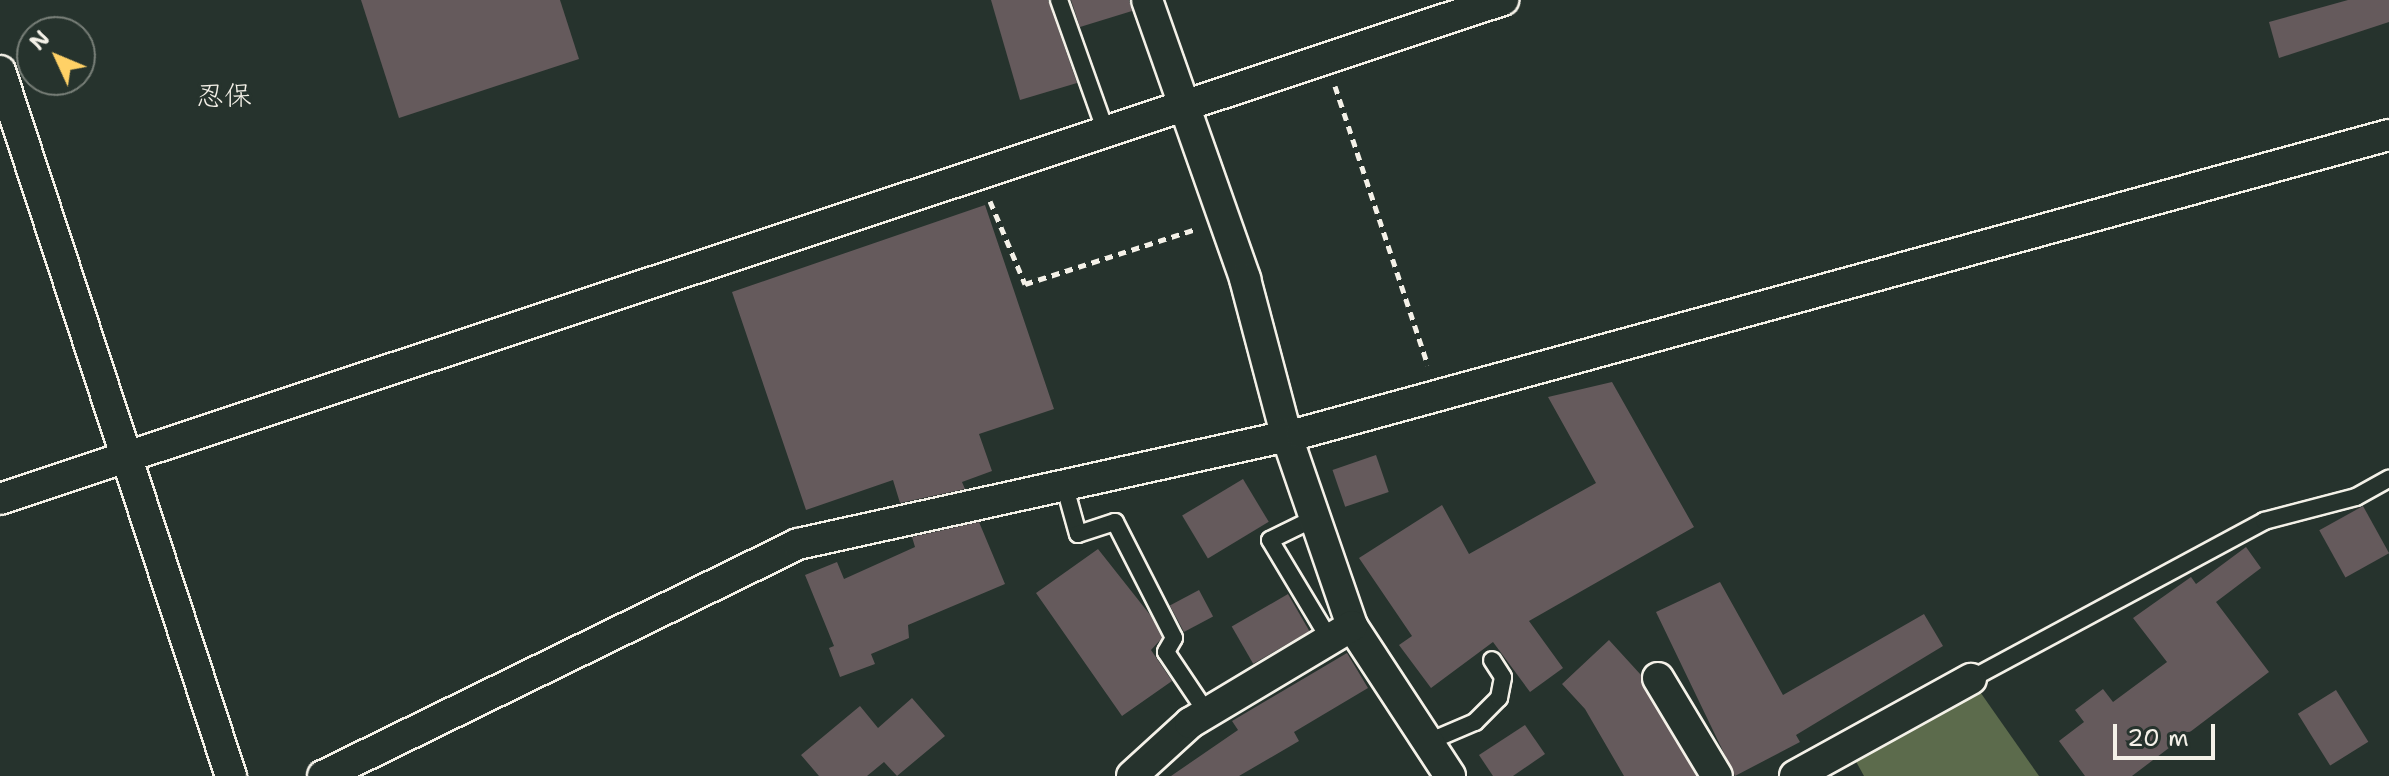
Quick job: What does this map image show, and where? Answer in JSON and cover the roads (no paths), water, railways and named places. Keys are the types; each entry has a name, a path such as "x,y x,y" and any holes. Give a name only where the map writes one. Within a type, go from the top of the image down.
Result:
{"street":[{"path":"1147,0 1180,107 1223,221 1286,434 1315,518 1341,633 1428,742 1450,776"},
{"path":"0,499 1503,0"},
{"path":"0,71 122,458 231,776"},
{"path":"323,776 798,544 1286,434 1438,395 2389,135"},
{"path":"1132,776 1207,713 1341,633"},
{"path":"1658,678 1717,776"},
{"path":"1795,776 1971,679"}],"lane":[{"path":"1059,0 1106,132"},
{"path":"1971,679 2264,521 2356,497 2389,479"},
{"path":"1064,484 1078,534 1115,522 1174,638 1166,652 1207,713"},
{"path":"1315,518 1270,540 1341,633"},
{"path":"1428,742 1475,722 1499,698 1503,677 1492,660"}],"district":[{"name":"忍保","path":"224,95"}]}
